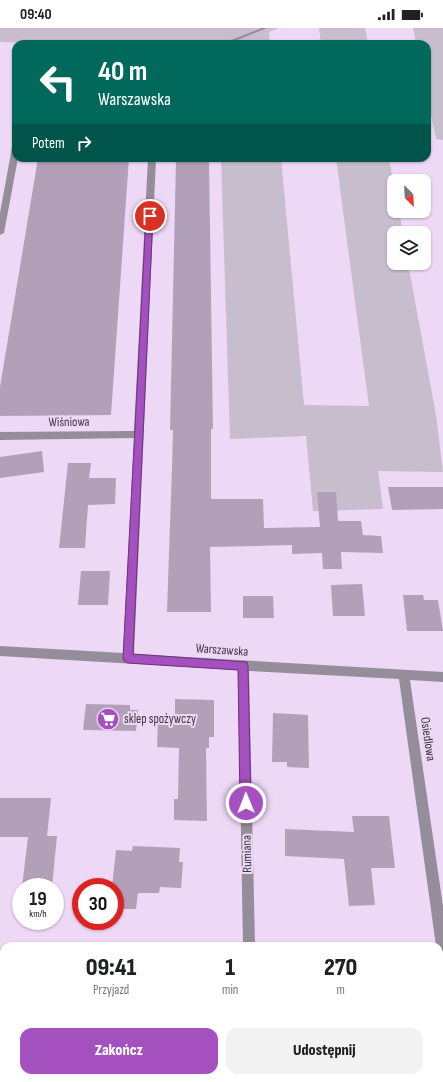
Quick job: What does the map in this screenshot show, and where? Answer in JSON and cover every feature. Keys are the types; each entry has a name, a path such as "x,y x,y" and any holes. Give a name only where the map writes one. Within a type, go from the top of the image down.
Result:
{"street":[{"path":"0,233 13,162"},
{"path":"128,658 152,162"},
{"name":"Wiśniowa","path":"0,436 139,434"},
{"name":"Warszawska","path":"0,651 243,666 443,676"},
{"name":"Rumiana","path":"243,666 249,942"},
{"name":"Osiedlowa","path":"404,675 442,942"}],"shaded area":[{"path":"0,28 279,28 269,32 270,40 12,40 12,42 0,42"},
{"path":"319,28 365,28 367,40 320,40"},
{"path":"413,28 443,28 443,140 436,139 431,115 431,40 415,40"},
{"path":"221,162 281,162 304,405 369,406 337,162 390,162 392,174 387,174 387,218 400,218 402,226 387,226 387,270 409,270 436,415 443,472 378,471 383,509 313,511 306,436 230,439"}],"building":[{"path":"37,162 129,162 111,415 0,416 0,387"},
{"path":"176,162 209,162 213,429 211,429 211,499 263,499 264,528 320,527 317,492 336,492 338,521 361,521 363,535 381,536 383,553 341,552 342,569 323,569 322,553 292,554 292,545 210,547 211,612 167,612 173,430 170,430"},
{"path":"42,451 44,472 0,478 0,457"},
{"path":"68,463 91,463 89,478 116,478 115,504 88,505 85,548 59,548"},
{"path":"388,487 443,487 443,509 392,510"},
{"path":"81,571 110,571 108,605 78,605"},
{"path":"362,584 365,616 333,616 331,585"},
{"path":"403,595 423,595 424,600 438,600 443,631 407,631"},
{"path":"243,596 273,596 274,618 243,618"},
{"path":"175,699 214,700 214,737 209,737 209,748 206,748 207,821 174,820 174,799 178,799 179,748 157,747 158,719 175,718"},
{"path":"86,704 130,705 130,710 138,710 136,731 83,730"},
{"path":"273,713 308,715 309,768 287,767 287,762 272,762"},
{"path":"0,798 51,798 47,836 57,836 53,878 23,878 28,837 0,837"},
{"path":"352,816 389,816 395,868 371,868 375,905 349,906 344,859 285,856 285,829 354,832"},
{"path":"133,846 180,848 179,862 183,862 181,888 160,887 159,893 138,893 136,909 124,909 124,878 113,878 116,850 132,851"}],"waterway":[{"path":"234,40 265,28"}],"place":[{"name":"sklep spożywczy","path":"108,719"}],"route":[{"path":"150,216 128,658 243,666 246,803"}]}
